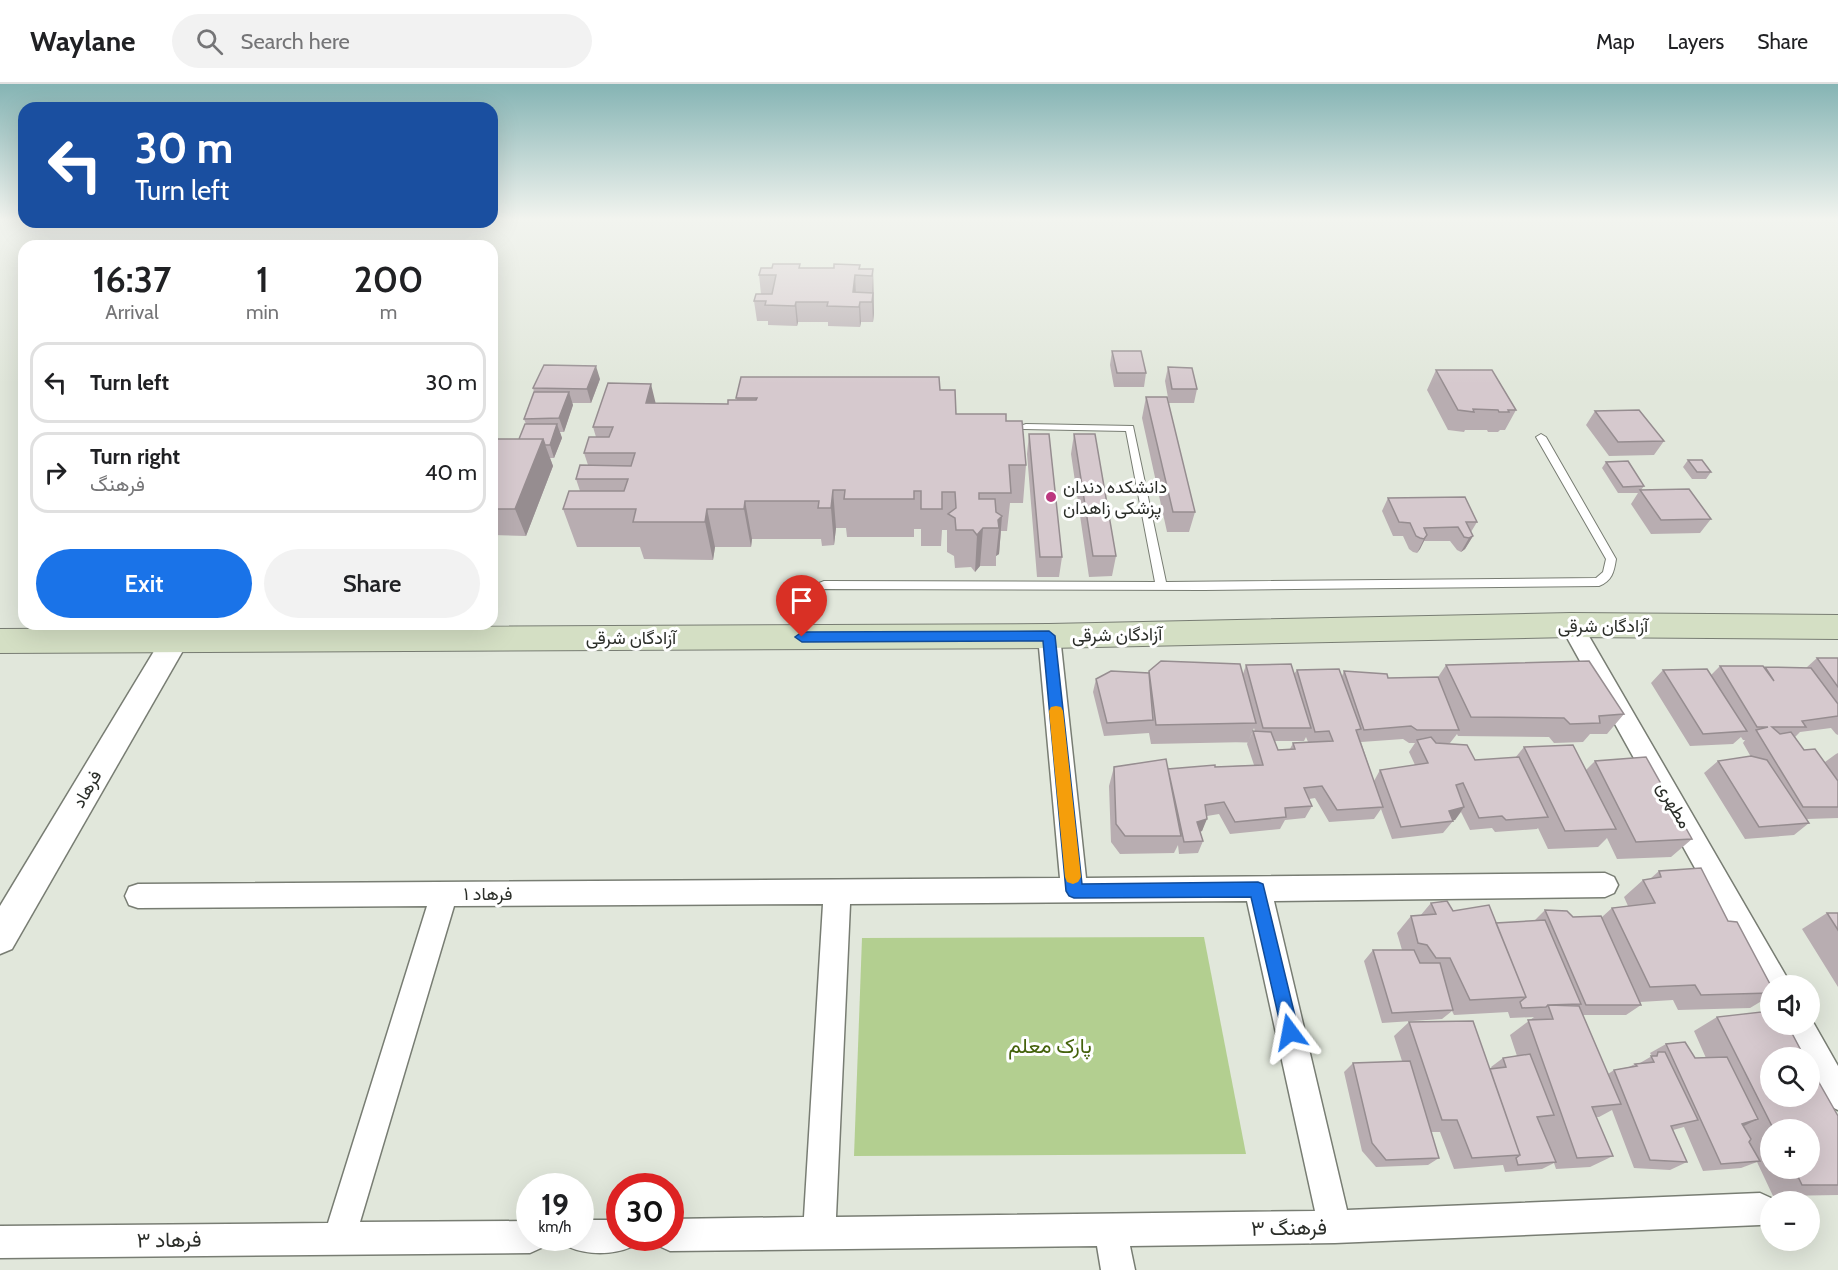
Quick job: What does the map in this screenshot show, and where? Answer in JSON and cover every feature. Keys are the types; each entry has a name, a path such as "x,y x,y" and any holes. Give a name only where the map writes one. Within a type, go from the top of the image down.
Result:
{"main road":[{"name":"آزادگان شرقی","path":"0,641 1049,636 1571,625 1838,627"}],"street":[{"name":"مطهری","path":"1571,625 1770,975"},
{"path":"1049,636 1074,891"},
{"name":"فرهاد","path":"0,938 175,640"},
{"name":"فرهاد ۱","path":"138,896 1258,890 1605,885"},
{"path":"1258,890 1335,1227"},
{"path":"819,1234 837,892"},
{"path":"339,1239 444,894"},
{"path":"1804,1035 1838,1095"},
{"name":"فرهنگ ۳","path":"684,1235 1335,1227 1760,1209"},
{"path":"1111,1230 1118,1270"},
{"name":"فرهاد ۳","path":"0,1242 516,1237"}],"lane":[{"path":"1026,427 1130,428 1161,586"},
{"path":"802,637 808,592 824,585 1161,586 1599,582 1608,574 1611,559 1541,437"}],"green space":[{"name":"پارک معلم","path":"1204,937 1246,1154 854,1156 862,938"}],"building":[{"path":"872,273 872,276 855,275 853,292 873,293 872,302 860,302 859,307 827,306 828,302 796,302 795,306 765,305 766,301 754,301 756,294 772,294 776,275 759,275"},
{"path":"1112,351 1141,351 1146,373 1117,373"},
{"path":"544,365 596,366 587,389 533,388"},
{"path":"1168,367 1192,368 1197,389 1172,389"},
{"path":"1436,370 1492,370 1516,410 1499,412 1498,410 1473,409 1474,412 1458,410"},
{"path":"741,377 939,377 940,390 955,390 956,414 1006,414 1006,421 1022,421 1026,465 1009,465 1011,493 979,493 979,499 995,499 996,512 1002,516 998,520 999,528 983,528 977,535 973,530 956,530 955,518 948,514 956,508 955,492 942,492 942,509 921,509 921,491 914,491 914,499 844,499 845,490 833,490 831,508 818,508 819,501 745,501 744,509 707,509 705,522 633,522 636,509 563,509 569,491 624,491 628,479 576,479 580,465 631,466 635,453 584,453 589,437 609,437 613,427 593,427 608,383 651,384 646,403 728,404 728,400 756,400 757,398 736,398"},
{"path":"534,392 569,392 559,418 524,419"},
{"path":"1146,397 1167,397 1195,512 1173,512"},
{"path":"1639,410 1664,441 1618,442 1595,411"},
{"path":"525,424 557,424 550,445 545,445 543,439 519,439"},
{"path":"1029,434 1049,434 1062,557 1040,557"},
{"path":"1074,434 1095,434 1116,556 1093,556"},
{"path":"498,439 543,439 515,509 498,509"},
{"path":"1688,460 1702,460 1711,472 1697,472"},
{"path":"1628,461 1644,486 1623,487 1606,462"},
{"path":"1689,489 1711,519 1661,520 1640,490"},
{"path":"1465,497 1477,522 1466,522 1473,536 1464,537 1458,527 1424,528 1427,535 1424,539 1416,536 1410,523 1399,522 1388,498"},
{"path":"1817,658 1838,658 1838,687"},
{"path":"1161,661 1240,664 1256,723 1156,725 1149,671"},
{"path":"1589,661 1624,714 1599,716 1600,723 1570,724 1564,718 1471,717 1446,665"},
{"path":"1291,664 1311,728 1263,728 1246,665"},
{"path":"1720,666 1763,666 1774,681 1765,667 1811,668 1838,704 1838,716 1802,721 1806,727 1772,727 1780,734 1791,732 1804,750 1815,749 1838,781 1838,807 1803,807 1756,730 1768,727 1757,727"},
{"path":"1339,669 1361,729 1356,730 1383,807 1337,810 1322,786 1304,788 1312,806 1285,808 1286,817 1235,822 1224,802 1205,805 1207,819 1197,822 1203,841 1184,842 1168,769 1215,765 1215,767 1263,765 1253,731 1271,732 1278,750 1295,749 1293,743 1333,741 1329,731 1315,732 1297,670"},
{"path":"1707,669 1747,731 1703,734 1663,670"},
{"path":"1111,671 1149,673 1153,720 1107,723 1096,679"},
{"path":"1344,671 1387,674 1388,678 1438,677 1459,730 1417,730 1411,726 1364,730"},
{"path":"1431,737 1436,743 1467,745 1475,760 1519,757 1548,817 1506,820 1502,816 1479,818 1463,783 1456,785 1464,807 1449,811 1453,821 1401,827 1380,770 1428,763 1417,740"},
{"path":"1573,745 1616,829 1565,831 1524,747"},
{"path":"1751,756 1767,760 1809,823 1759,827 1718,761"},
{"path":"1646,757 1692,839 1636,842 1595,761"},
{"path":"1166,759 1181,836 1125,836 1116,824 1114,767"},
{"path":"1701,868 1728,921 1737,922 1765,975 1760,975 1760,993 1701,995 1695,985 1650,987 1612,908 1655,903 1643,880 1661,877 1659,871"},
{"path":"1447,901 1453,911 1489,905 1526,997 1470,1000 1450,958 1436,958 1427,945 1418,943 1411,916 1436,914 1431,903"},
{"path":"1545,910 1567,911 1573,917 1601,916 1641,1005 1586,1005"},
{"path":"1827,913 1838,913 1838,930"},
{"path":"1545,920 1581,1004 1522,1008 1520,1002 1526,997 1496,923"},
{"path":"1373,950 1414,950 1420,963 1440,963 1453,1010 1392,1013"},
{"path":"1548,1005 1579,1006 1621,1104 1592,1107 1613,1156 1577,1158 1528,1020 1553,1019"},
{"path":"1760,1012 1760,1035 1793,1035 1799,1047 1760,1047 1760,1102 1717,1017"},
{"path":"1473,1021 1520,1155 1472,1158 1457,1120 1442,1120 1409,1022"},
{"path":"1685,1042 1695,1058 1727,1057 1758,1119 1742,1124 1760,1161 1721,1164 1666,1044"},
{"path":"1658,1052 1665,1052 1698,1120 1671,1126 1687,1162 1650,1160 1614,1070 1654,1062 1651,1056 1657,1056"},
{"path":"1530,1054 1554,1115 1537,1117 1556,1162 1518,1165 1516,1158 1520,1155 1490,1069 1506,1067 1503,1058"},
{"path":"1410,1061 1439,1158 1386,1160 1372,1143 1353,1063"},
{"path":"1820,1084 1838,1116 1838,1185 1802,1185 1799,1179 1820,1179 1820,1119 1768,1119 1762,1107 1820,1107"}],"slow traffic":[{"path":"1056,711 1073,877"}],"place":[{"name":"دانشکده دندان پزشکی زاهدان","path":"1051,497"}],"route":[{"path":"802,637 1049,636 1074,891 1258,890 1290,1032"}]}
